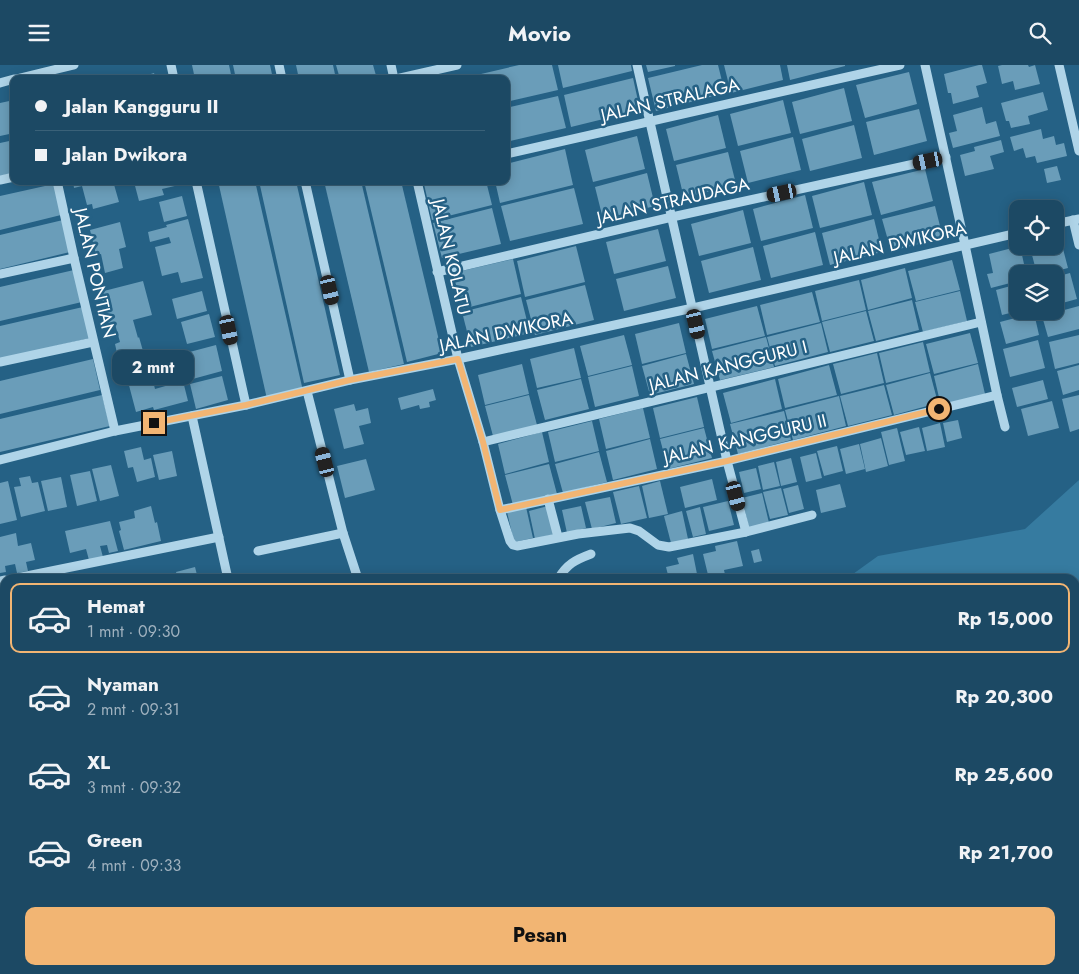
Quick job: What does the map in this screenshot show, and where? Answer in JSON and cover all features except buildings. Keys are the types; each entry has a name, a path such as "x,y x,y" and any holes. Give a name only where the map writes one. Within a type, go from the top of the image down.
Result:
{"street":[{"path":"35,75 50,68 74,65"},
{"path":"413,75 457,65"},
{"path":"637,65 727,461 746,531"},
{"name":"JALAN STRALAGA","path":"510,153 900,65"},
{"path":"925,65 1005,427"},
{"path":"1059,65 1079,151"},
{"name":"JALAN STRAUDAGA","path":"437,271 946,157"},
{"name":"JALAN PONTIAN","path":"58,185 115,431"},
{"path":"197,185 246,405"},
{"path":"306,185 350,380"},
{"name":"JALAN KOLATU","path":"418,185 458,359 510,541 513,545 517,546 558,537"},
{"path":"1076,219 1079,245"},
{"name":"JALAN DWIKORA","path":"0,460 115,431 246,405 350,380 458,359 693,308 1009,235"},
{"path":"0,274 74,258"},
{"name":"JALAN KANGGURU I","path":"483,442 981,322"},
{"path":"0,362 93,341"},
{"path":"307,391 343,533 356,574"},
{"name":"JALAN KANGGURU II","path":"500,510 727,461 997,395"},
{"path":"192,416 227,574"},
{"path":"548,499 558,537 630,528 640,531 658,545 669,547 812,515"},
{"path":"258,551 343,533"},
{"path":"37,574 219,537"},
{"path":"562,574 568,565 591,554"}],"shaded area":[{"path":"1079,480 1079,574 853,574 878,556 1025,529"}],"route":[{"path":"154,423 246,405 350,380 458,359 483,442 500,510 727,461 939,409"}]}
